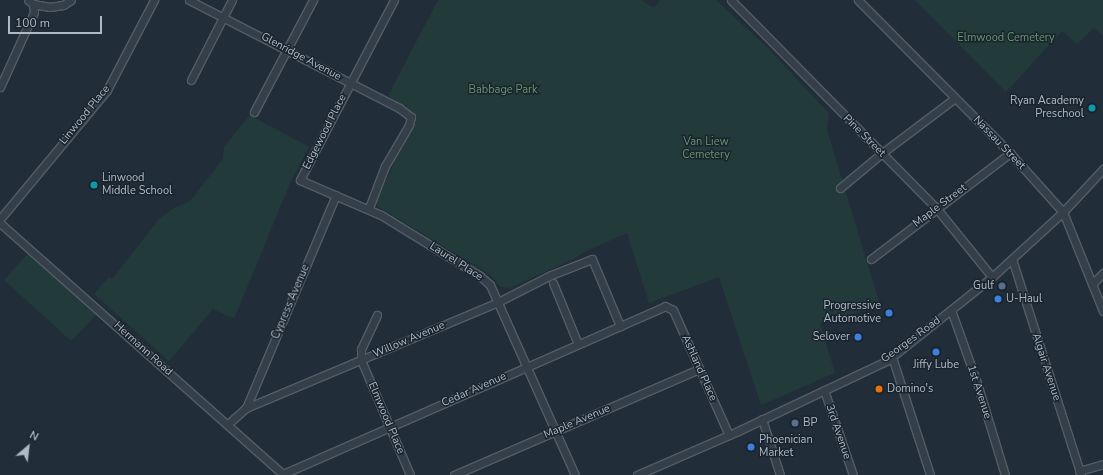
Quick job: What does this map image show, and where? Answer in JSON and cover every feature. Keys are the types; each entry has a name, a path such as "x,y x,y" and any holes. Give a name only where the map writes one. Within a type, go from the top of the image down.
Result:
{"street":[{"path":"30,2 50,6 63,4 71,0"},
{"name":"Linwood Place","path":"0,218 107,90 154,0"},
{"name":"Glenridge Avenue","path":"189,0 224,16 399,108 411,117 409,125 385,166 369,208"},
{"path":"191,80 232,0"},
{"path":"254,112 313,0"},
{"name":"Edgewood Place","path":"300,180 394,0"},
{"name":"Pine Street","path":"731,0 937,209 992,277"},
{"name":"Nassau Street","path":"858,0 1010,153 1063,212 1103,311"},
{"path":"0,87 34,12 30,2"},
{"path":"840,188 882,153 955,98"},
{"name":"Maple Street","path":"871,259 1010,153"},
{"name":"Georges Road","path":"637,475 729,435 892,357 992,277 1063,212 1103,169"},
{"name":"Laurel Place","path":"300,180 369,208 480,276 490,285 575,475"},
{"name":"Cypress Avenue","path":"246,408 336,195"},
{"name":"Hermann Road","path":"0,223 284,474"},
{"name":"Willow Avenue","path":"228,424 246,408 498,302 551,275 592,259 620,326"},
{"name":"Algair Avenue","path":"1012,259 1080,473"},
{"path":"1092,284 1103,273"},
{"path":"553,283 578,344"},
{"name":"Cedar Avenue","path":"284,474 665,306"},
{"name":"Ashland Place","path":"665,306 673,310 729,435"},
{"name":"1st Avenue","path":"951,310 977,383 1005,475"},
{"path":"361,360 361,349 378,315"},
{"path":"892,357 930,475"},
{"name":"Elmwood Place","path":"361,360 391,427 410,475"},
{"name":"Maple Avenue","path":"454,475 700,369"},
{"name":"3rd Avenue","path":"824,390 853,475"},
{"path":"762,419 780,475"},
{"path":"1080,473 1103,464"}],"green space":[{"path":"438,0 641,0 654,8 660,0 716,0 767,47 829,113 827,130 880,305 820,324 835,373 761,405 719,277 649,303 627,233 510,288 500,287 491,275 377,206 377,200 398,154 415,125 417,116 388,96"},
{"name":"Elmwood Cemetery","path":"915,0 1103,0 1103,36 1094,28 1077,44 1062,31 1006,92"},
{"path":"250,115 309,147 291,181 234,319 213,309 169,361 94,294 109,277 112,279 160,218 174,208 190,201 223,159 224,147"},
{"path":"31,250 100,311 71,341 4,280"}],"place":[{"name":"Ryan Academy Preschool","path":"1092,108"},
{"name":"Linwood Middle School","path":"94,185"},
{"name":"Gulf","path":"1002,286"},
{"name":"U-Haul","path":"998,299"},
{"name":"Progressive Automotive","path":"889,313"},
{"name":"Selover","path":"858,337"},
{"name":"Jiffy Lube","path":"936,352"},
{"name":"Domino's","path":"879,389"},
{"name":"BP","path":"795,423"},
{"name":"Phoenician Market","path":"751,447"}],"park label":[{"name":"Babbage Park","path":"503,90"},
{"name":"Van Liew Cemetery","path":"706,149"}]}
